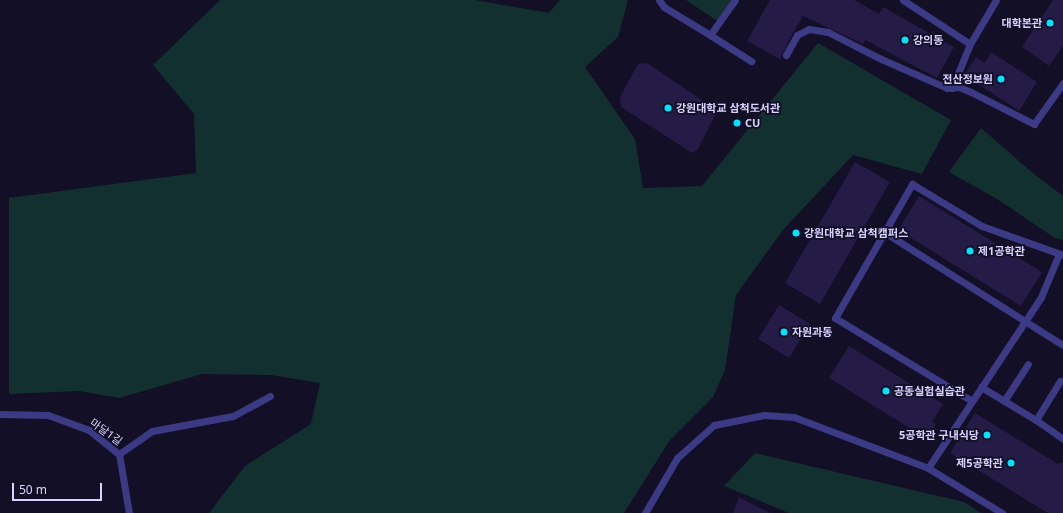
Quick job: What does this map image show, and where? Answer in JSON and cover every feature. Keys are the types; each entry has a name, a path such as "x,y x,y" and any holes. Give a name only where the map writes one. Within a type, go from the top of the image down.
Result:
{"lane":[{"path":"659,0 664,7 751,61"},
{"path":"710,35 735,0"},
{"path":"904,0 970,44"},
{"path":"952,88 970,44 996,0"},
{"path":"786,55 798,35 809,29 828,32 916,75 947,88 959,87 971,92 1034,124 1063,84"},
{"path":"928,468 1041,297 1061,255 982,226 912,184 835,318 972,401"},
{"path":"884,232 1063,345"},
{"path":"1004,401 1028,364"},
{"path":"1036,420 1060,381"},
{"path":"981,387 1036,420 1063,439"},
{"path":"119,454 152,431 233,416 270,396"},
{"name":"마달1길","path":"0,414 48,415 89,430 119,454 129,513"},
{"path":"644,513 678,458 714,426 764,415 794,417 928,468 1002,513"}],"green space":[{"path":"220,0 475,0 549,13 560,0 628,0 618,37 585,67 635,139 643,188 702,186 818,43 951,120 922,174 853,155 783,230 736,295 725,370 713,397 670,440 624,513 209,513 245,466 311,424 320,383 271,375 202,374 119,398 79,391 9,394 9,198 196,173 194,114 153,65"},
{"path":"686,0 733,0 719,22"},
{"path":"981,128 1034,174 1063,196 1063,240 1055,238 997,199 949,172"},
{"path":"755,453 964,502 981,513 789,513 724,486"}],"building":[{"name":"강의동","path":"770,0 854,0 879,14 883,7 954,47 937,78 865,40 863,44 803,16 780,59 747,41"},
{"name":"대학본관","path":"1053,0 1063,0 1063,46 1049,66 1022,47"},
{"name":"전산정보원","path":"991,52 1037,82 1019,111 964,75 976,57 985,63"},
{"name":"강원대학교 삼척도서관","path":"647,63 715,109 715,115 698,149 692,153 621,107 620,97 638,64"},
{"path":"855,162 890,182 820,304 785,283"},
{"name":"제1공학관","path":"919,196 1042,272 1021,306 898,230"},
{"name":"자원과동","path":"779,305 810,324 789,358 758,339"},
{"name":"공동실험실습관","path":"849,346 943,404 932,422 936,424 927,439 829,378"},
{"name":"제5공학관","path":"975,413 1058,464 1063,462 1063,513 1048,513 950,453"},
{"path":"739,497 770,513 733,513"}],"place":[{"name":"대학본관","path":"1050,23"},
{"name":"강의동","path":"905,40"},
{"name":"전산정보원","path":"1001,79"},
{"name":"강원대학교 삼척도서관","path":"668,108"},
{"name":"CU","path":"737,123"},
{"name":"강원대학교 삼척캠퍼스","path":"796,233"},
{"name":"제1공학관","path":"970,251"},
{"name":"자원과동","path":"784,332"},
{"name":"공동실험실습관","path":"886,391"},
{"name":"5공학관 구내식당","path":"987,435"},
{"name":"제5공학관","path":"1011,463"}]}
